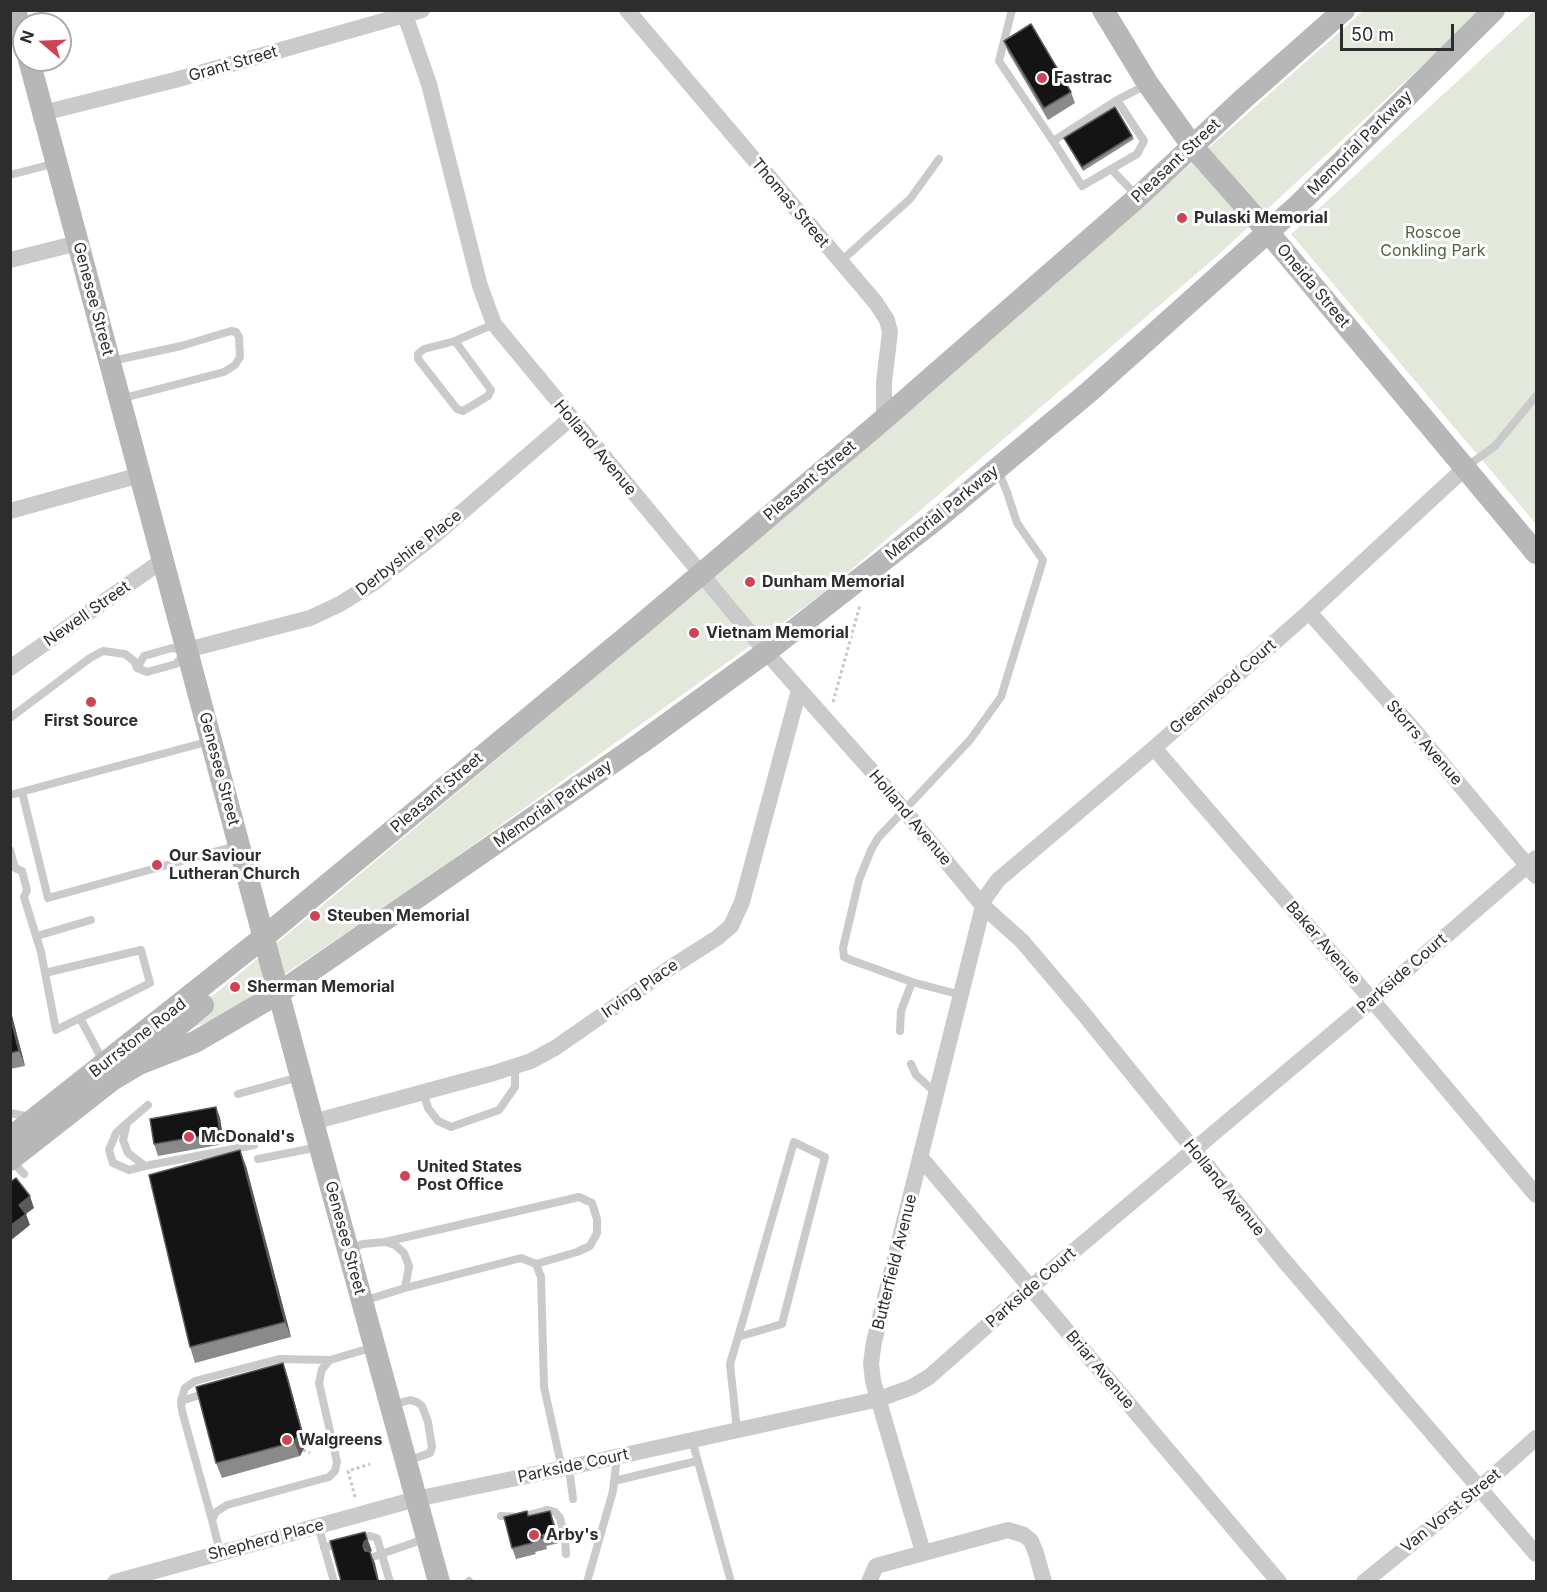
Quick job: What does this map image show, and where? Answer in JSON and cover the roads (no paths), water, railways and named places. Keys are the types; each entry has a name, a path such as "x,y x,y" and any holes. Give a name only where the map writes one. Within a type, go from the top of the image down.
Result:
{"street":[{"name":"Grant Street","path":"43,113 175,80 422,10"},
{"name":"Thomas Street","path":"627,10 876,303 887,320 890,332 884,382 884,419"},
{"name":"Oneida Street","path":"1103,10 1148,84 1193,147 1268,232 1536,553"},
{"name":"Pleasant Street","path":"266,944 884,419 1138,197 1242,100 1344,10"},
{"name":"Memorial Parkway","path":"279,993 641,743 766,652 939,517 1089,392 1297,206 1494,10"},
{"name":"Holland Avenue","path":"405,15 429,84 480,286 494,324 700,574 905,811 983,906 1022,941 1083,1012 1281,1257 1536,1554"},
{"name":"Genesee Street","path":"32,72 313,1122 439,1581"},
{"path":"10,260 78,243"},
{"name":"Derbyshire Place","path":"187,650 310,618 340,604 375,582 432,537 571,418"},
{"name":"Greenwood Court","path":"983,906 998,880 1154,748 1309,612 1466,467"},
{"path":"10,511 140,476"},
{"name":"Newell Street","path":"10,668 163,560"},
{"name":"Storrs Avenue","path":"1309,612 1534,866"},
{"name":"Irving Place","path":"313,1122 531,1061 555,1048 717,938 731,926 742,902 799,690"},
{"name":"Baker Avenue","path":"1154,748 1372,1000 1536,1195"},
{"name":"Parkside Court","path":"416,1499 879,1399 912,1387 929,1377 1193,1150 1534,866"},
{"name":"Butterfield Avenue","path":"923,1552 873,1381 871,1363 874,1342 983,906"},
{"name":"Burrstone Road","path":"14,1163 44,1130 108,1072 266,944"},
{"name":"Burrstone Road","path":"108,1072 139,1064 195,1042 279,993"},
{"name":"Burrstone Road","path":"10,1138 44,1130"},
{"name":"Briar Avenue","path":"921,1158 1280,1581"},
{"name":"Van Vorst Street","path":"1364,1581 1481,1488 1536,1438"},
{"name":"Shepherd Place","path":"115,1581 416,1499"},
{"path":"869,1581 876,1566 1008,1530 1016,1531 1031,1541 1044,1581"}],"lane":[{"path":"1012,10 999,61 1082,186 1137,154 1144,141 1118,100"},
{"path":"1053,141 1148,84"},
{"path":"840,262 910,199 924,183 939,159"},
{"path":"10,175 56,163"},
{"path":"1111,169 1138,197"},
{"path":"455,341 491,390 488,396 463,411 457,409 418,359 418,354 494,324"},
{"path":"110,362 181,346 231,331 236,332 239,337 240,357 235,365 224,372 120,399"},
{"path":"1466,467 1495,447 1536,396"},
{"path":"961,995 912,982 851,960 844,957 843,948 859,880 878,838 970,740 1001,697 1043,560 1017,523 997,468"},
{"path":"136,668 144,656 172,648 187,650"},
{"path":"136,668 147,672 176,664 187,650"},
{"path":"10,718 90,658 103,651 125,654 134,661 136,668"},
{"path":"10,795 211,741"},
{"path":"22,792 48,898 239,845"},
{"path":"10,850 15,868 22,871 27,890 24,897 37,936 56,1030 150,983 141,950 45,973"},
{"path":"37,936 91,920"},
{"path":"900,1031 902,1011 912,982"},
{"path":"80,1018 108,1072"},
{"path":"911,1064 916,1075 937,1094"},
{"path":"423,1092 428,1108 438,1121 451,1127 498,1110 515,1087 515,1066"},
{"path":"238,1094 301,1077"},
{"path":"148,1105 116,1133 109,1150 113,1163 129,1170 254,1145"},
{"path":"10,1113 44,1130"},
{"path":"127,1123 123,1140 128,1154 145,1166"},
{"path":"737,1430 730,1364 794,1142 825,1157 782,1324 738,1337"},
{"path":"258,1159 320,1147"},
{"path":"348,1249 579,1197 592,1203 597,1219 597,1233 590,1246 577,1252 536,1264 521,1258 362,1301"},
{"path":"386,1242 404,1253 409,1266 405,1288"},
{"path":"536,1264 541,1277 544,1387 573,1499"},
{"path":"220,1552 182,1411 181,1401 185,1388 195,1381 279,1359 330,1360 375,1347"},
{"path":"259,1375 301,1358"},
{"path":"212,1520 216,1512 227,1505 329,1477 335,1471 337,1462 319,1383 322,1369 330,1360"},
{"path":"181,1401 219,1389"},
{"path":"391,1406 410,1400 417,1402 422,1406 428,1422 432,1447 430,1453 406,1461"},
{"path":"692,1440 731,1581"},
{"path":"587,1581 613,1491 617,1457"},
{"path":"614,1481 698,1461"},
{"path":"501,1516 521,1517 547,1510 555,1512 560,1518 566,1554"},
{"path":"318,1525 324,1548 334,1569 334,1581"},
{"path":"324,1548 370,1536 377,1538 378,1556 389,1579"},
{"path":"378,1556 427,1538"},
{"path":"379,1578 389,1579"}],"place":[{"name":"Fastrac","path":"1042,78"},
{"name":"Pulaski Memorial","path":"1182,218"},
{"name":"Dunham Memorial","path":"750,582"},
{"name":"Vietnam Memorial","path":"694,633"},
{"name":"First Source","path":"91,702"},
{"name":"Our Saviour Lutheran Church","path":"157,865"},
{"name":"Steuben Memorial","path":"315,916"},
{"name":"Sherman Memorial","path":"235,987"},
{"name":"McDonald's","path":"189,1137"},
{"name":"United States Post Office","path":"405,1176"},
{"name":"Walgreens","path":"287,1440"},
{"name":"Arby's","path":"534,1535"}],"park label":[{"name":"Roscoe Conkling Park","path":"1433,242"}]}
